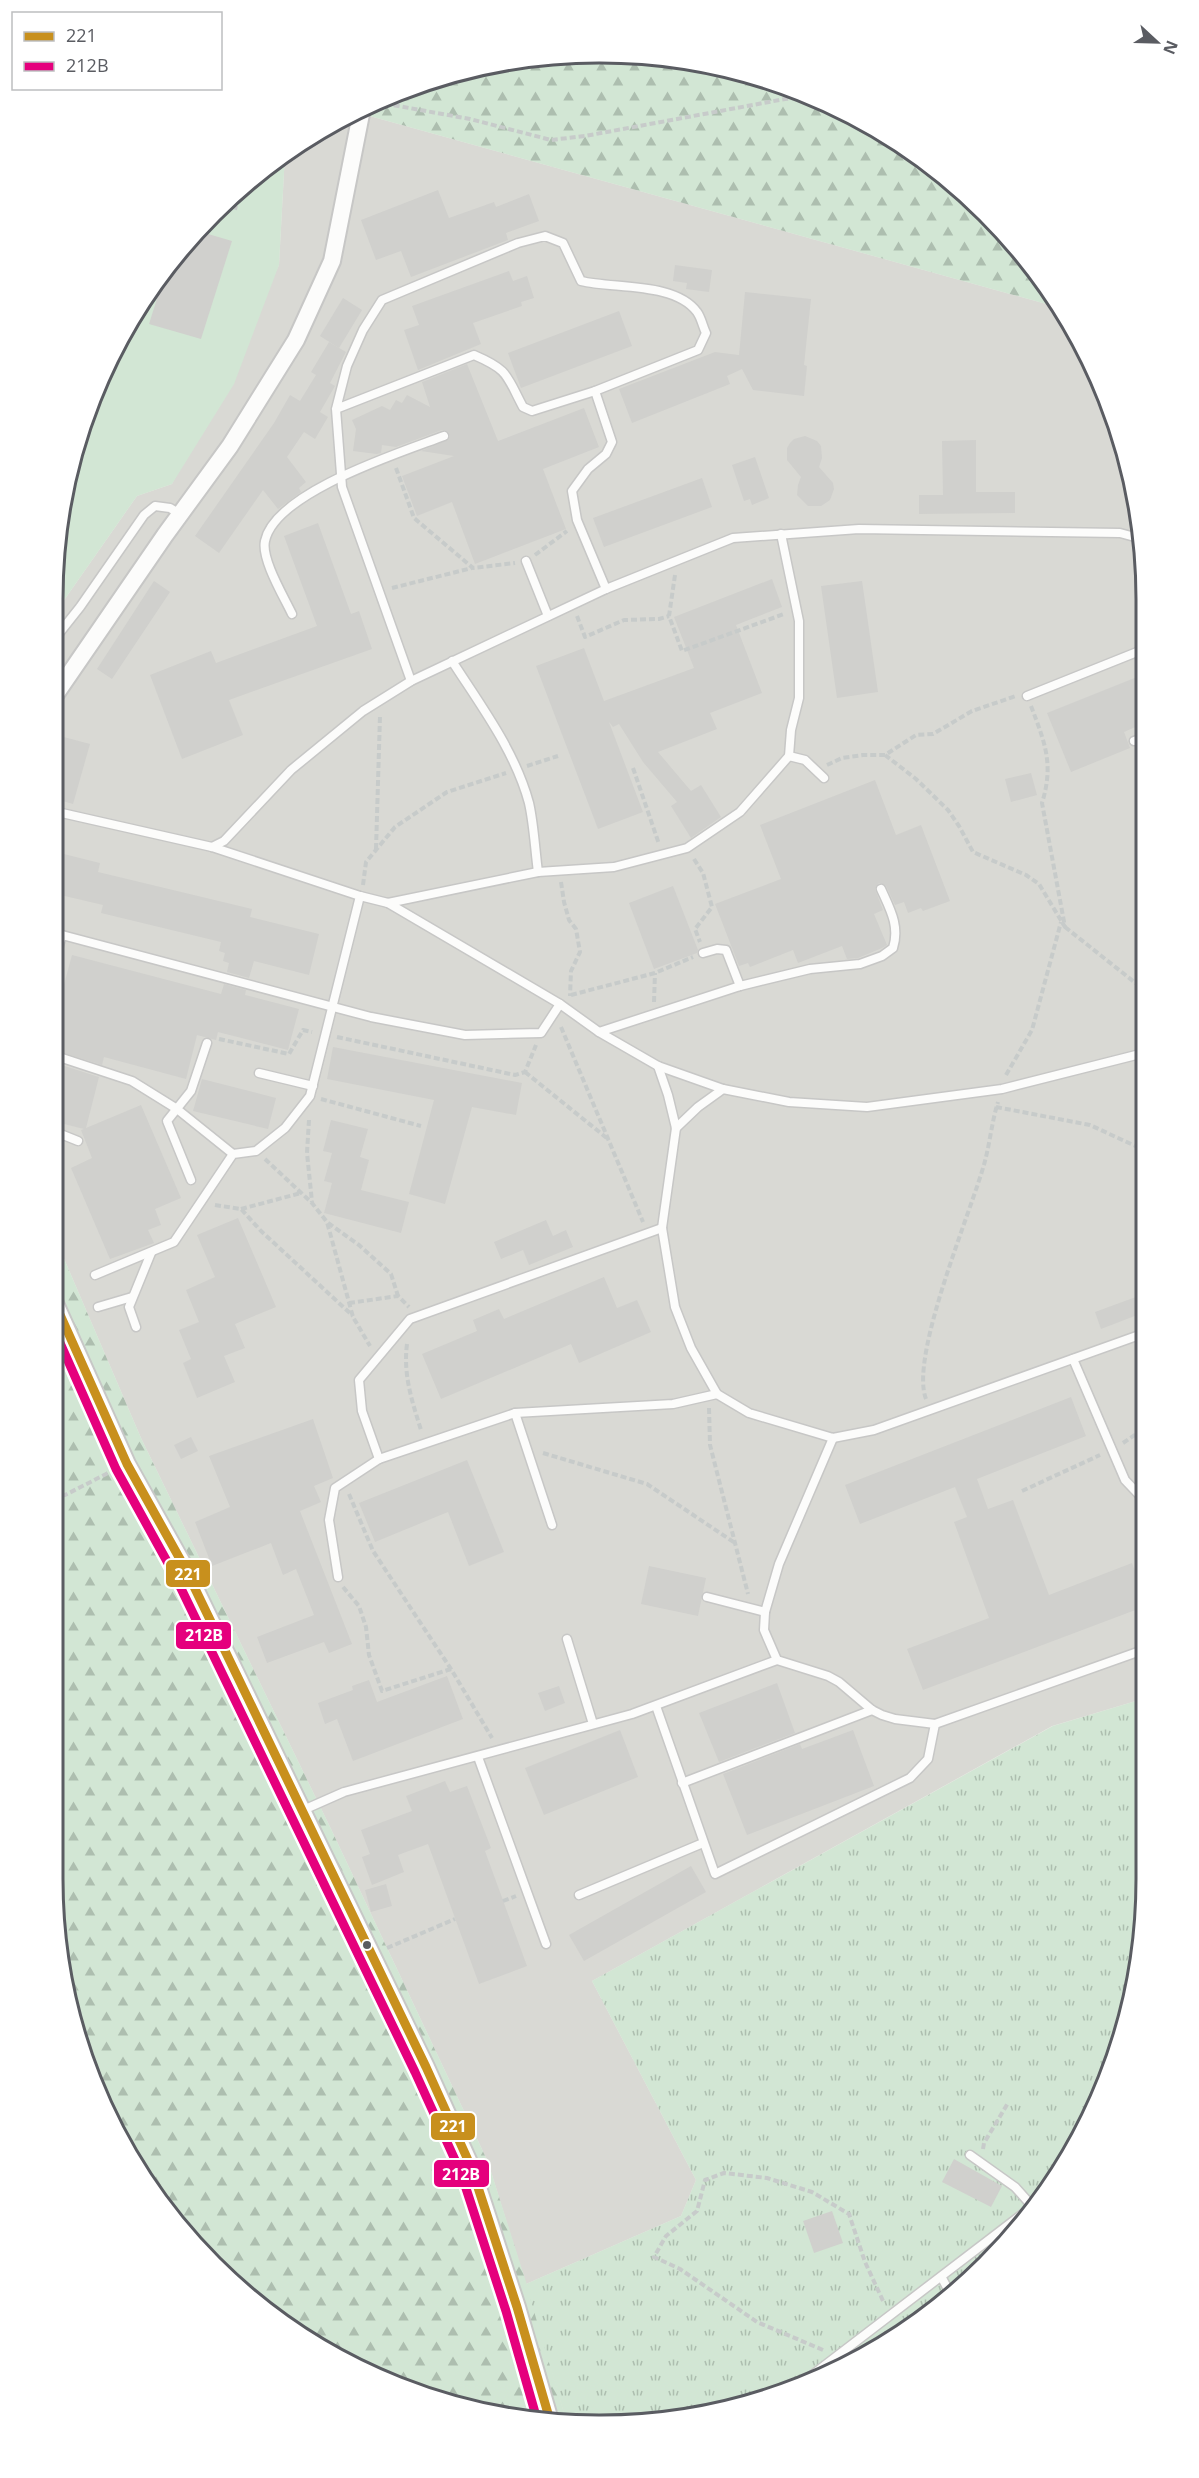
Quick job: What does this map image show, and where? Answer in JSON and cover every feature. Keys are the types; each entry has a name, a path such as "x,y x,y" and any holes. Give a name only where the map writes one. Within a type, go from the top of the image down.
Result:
{"street":[{"path":"63,682 230,446 296,340 332,261 361,119"},
{"path":"63,1323 128,1464 185,1568 421,2057 472,2169 518,2307 548,2412"}],"lane":[{"path":"336,409 474,355 496,364 504,371 523,407 532,411 595,391 698,350 706,333 697,311 678,296 641,287 597,285 581,281 563,243 545,236 518,243 382,300 363,330 347,366 336,409 340,476 411,681"},
{"path":"595,391 612,441 606,454 588,470 572,491 577,519 606,589"},
{"path":"292,614 267,560 264,541 275,521 300,501 340,476 444,436"},
{"path":"63,628 144,515 155,506 170,508 180,514"},
{"path":"212,847 224,841 291,770 363,711 411,681 572,604 733,538 859,529 1120,533 1132,536"},
{"path":"388,903 538,872 614,867 687,848 740,812 789,756 791,730 799,698 799,621 781,534"},
{"path":"526,561 548,616"},
{"path":"1027,696 1136,652"},
{"path":"452,661 504,743 516,770 529,803 538,872"},
{"path":"789,756 805,760 824,778"},
{"path":"63,813 212,847 360,896 388,903 658,1066 723,1089 789,1102 867,1107 1002,1089 1136,1055"},
{"path":"599,1032 740,986 810,969 860,964 882,956 893,948 897,935 894,918 881,889"},
{"path":"63,1059 132,1081 177,1109 233,1154 256,1151 285,1128 310,1096 360,896"},
{"path":"63,935 371,1017 465,1035 540,1033 562,1006"},
{"path":"704,953 717,949 726,950 740,986"},
{"path":"191,1180 167,1121 191,1091 207,1043"},
{"path":"658,1066 676,1128 662,1228 675,1307 691,1348 717,1394 749,1413 833,1438 874,1430 1136,1336"},
{"path":"259,1073 313,1086"},
{"path":"676,1128 698,1107 723,1089"},
{"path":"63,1135 78,1141"},
{"path":"95,1275 174,1242 233,1154"},
{"path":"379,1459 362,1411 359,1380 410,1319 662,1228"},
{"path":"136,1327 129,1307 151,1253"},
{"path":"98,1307 132,1297"},
{"path":"1073,1359 1125,1480 1136,1492"},
{"path":"338,1577 329,1520 335,1488 379,1459 515,1413 673,1404 717,1394"},
{"path":"515,1413 552,1525"},
{"path":"777,1660 764,1630 765,1612 779,1564 833,1438"},
{"path":"707,1597 765,1612"},
{"path":"567,1640 593,1724"},
{"path":"301,1811 344,1792 478,1757 656,1706 777,1660 828,1676 839,1682 872,1710 895,1719 935,1724 1136,1653"},
{"path":"656,1706 715,1874 910,1778 927,1759 935,1724"},
{"path":"682,1783 872,1710"},
{"path":"478,1757 546,1944"},
{"path":"579,1895 703,1843"},
{"path":"970,2155 1015,2187 1027,2203"},
{"path":"823,2366 890,2314 942,2278 1011,2223"},
{"path":"942,2278 947,2287"}],"path":[{"path":"392,105 470,119 551,140 585,136 791,98"},
{"path":"234,207 240,209"},
{"path":"391,456 414,518 473,568"},
{"path":"379,591 473,568 526,561 564,534 577,519"},
{"path":"678,560 669,616 682,651 796,609"},
{"path":"572,604 585,637 624,620 659,619 669,616"},
{"path":"885,756 916,735 939,731 972,711 1011,696 1027,696 1047,748 1047,787 1042,803 1065,927"},
{"path":"376,849 381,700"},
{"path":"816,770 842,758 863,755 885,756 915,779 948,810 973,852 1026,875 1039,884 1065,927 1136,983"},
{"path":"360,896 366,862 395,826 447,792 558,756"},
{"path":"633,768 662,854"},
{"path":"648,1234 558,1018 562,1006 571,995 655,973 704,953 695,928 712,907 704,873 687,848"},
{"path":"561,882 564,902 569,920 576,929 580,952 571,970 569,980 571,995"},
{"path":"930,1409 923,1391 924,1359 945,1282 985,1162 996,1107 1007,1074 1032,1030 1061,922"},
{"path":"654,1014 655,973"},
{"path":"207,1043 222,1038 289,1054 303,1030 514,1075 525,1072"},
{"path":"525,1072 540,1033"},
{"path":"525,1072 609,1140"},
{"path":"312,1203 307,1153 310,1096 421,1126"},
{"path":"996,1107 1090,1125 1136,1146"},
{"path":"256,1151 302,1193 327,1222 391,1274 398,1296"},
{"path":"201,1202 241,1209 302,1193"},
{"path":"241,1209 261,1231 353,1317"},
{"path":"327,1222 353,1317 377,1360"},
{"path":"708,1411 710,1445 752,1609"},
{"path":"1022,1491 1112,1449 1136,1434"},
{"path":"527,1447 647,1484 735,1543"},
{"path":"63,1495 128,1464"},
{"path":"344,1482 373,1551 451,1669 500,1750"},
{"path":"338,1577 344,1591 359,1606 366,1627 369,1655 382,1691 451,1669"},
{"path":"408,1939 455,1919"},
{"path":"981,2161 984,2143 1008,2103"},
{"path":"837,2355 758,2322 680,2269 654,2257 666,2236 697,2211 705,2180 724,2173 767,2178 812,2192 849,2214 866,2262 890,2314"}],"shaded area":[{"path":"368,115 1048,305 1081,362 1108,427 1126,495 1131,529 1136,600 1136,1701 1052,1726 592,1981 696,2180 681,2216 526,2284 488,2162 331,1829 141,1438 63,1256 63,602 137,496 172,484 279,265 284,165 331,135"}],"green space":[{"path":"564,64 635,64 704,73 738,81 772,91 837,118 898,153 953,196 979,220 1003,246 1048,305 368,115 427,91 461,81 495,73"},
{"path":"284,165 279,265 234,384 172,484 137,496 63,602 64,564 73,495 91,427 118,362 153,301 196,246 246,196"},
{"path":"63,1256 141,1438 331,1829 488,2162 533,2304 564,2413 495,2405 427,2387 362,2360 301,2325 246,2282 196,2232 153,2177 118,2116 104,2084 91,2051 73,1983 64,1914"},
{"path":"1136,1701 1135,1914 1126,1983 1108,2051 1095,2084 1081,2116 1046,2177 1003,2232 953,2282 898,2325 837,2360 772,2387 704,2405 635,2414 564,2414 526,2284 681,2216 696,2180 592,1981 1053,1726"}],"building":[{"path":"438,190 449,218 494,202 496,207 529,194 539,221 506,233 508,240 411,277 401,251 376,260 361,220"},
{"path":"207,234 232,241 201,339 149,324 159,294"},
{"path":"675,265 712,270 709,292 686,289 687,283 673,281"},
{"path":"509,271 513,281 527,276 534,298 521,302 522,306 473,323 481,344 418,370 404,330 419,325 412,306"},
{"path":"745,292 811,299 804,365 807,366 804,396 753,390 742,369 727,376 730,384 632,423 619,389 715,352 739,355"},
{"path":"343,298 362,310 339,348 320,336"},
{"path":"619,311 632,346 521,388 508,353"},
{"path":"329,342 346,352 330,383 335,386 320,412 328,417 315,439 304,432 287,457 306,482 299,488 301,492 278,509 263,490 219,553 195,536 274,423 290,395 300,401 316,375 311,372"},
{"path":"467,364 498,441 584,408 599,447 543,469 566,529 475,564 452,502 417,516 402,476 454,456 421,451 448,440 450,436 448,432 442,430 396,447 382,445 381,453 377,454 353,451 356,429 352,420 382,406 390,410 396,400 402,403 407,395 430,407 422,382"},
{"path":"805,436 817,441 821,446 822,458 819,467 833,483 834,489 830,500 821,506 808,506 797,495 801,477 787,460 787,448 790,443 794,439"},
{"path":"976,440 976,492 1015,492 1015,513 919,514 919,495 943,495 942,441"},
{"path":"755,457 769,498 752,505 750,499 744,501 732,465"},
{"path":"702,478 712,507 604,547 593,518"},
{"path":"318,523 351,614 359,611 372,649 229,700 243,735 182,759 150,675 211,651 216,663 317,626 284,536"},
{"path":"772,579 782,607 736,625 762,693 710,713 717,729 658,752 691,791 701,785 721,817 691,838 671,806 677,802 643,762 619,724 613,727 609,722 643,812 598,829 536,666 584,648 604,701 694,668 674,617"},
{"path":"154,581 170,592 112,679 97,669"},
{"path":"862,581 878,692 837,698 821,586"},
{"path":"1136,677 1136,727 1124,732 1130,748 1071,772 1047,713"},
{"path":"63,737 90,744 73,804 63,801"},
{"path":"1031,773 1037,795 1011,802 1005,779"},
{"path":"875,780 896,835 921,825 950,901 923,911 921,908 908,913 904,902 895,905 886,886 879,883 875,889 883,910 874,914 887,945 882,948 858,958 847,959 842,946 798,963 793,950 750,967 748,963 739,966 715,904 781,879 760,825"},
{"path":"63,854 100,863 98,872 252,909 250,917 319,934 309,975 254,961 249,978 227,972 229,963 223,961 225,953 219,951 221,942 101,913 103,905 63,896"},
{"path":"673,886 698,950 697,953 654,969 629,903"},
{"path":"72,955 221,994 224,984 246,990 245,995 299,1009 288,1050 218,1032 216,1040 197,1035 186,1079 104,1057 102,1065 63,1053 63,988"},
{"path":"333,1047 522,1083 516,1115 472,1107 445,1204 409,1194 434,1100 327,1079"},
{"path":"63,1066 99,1077 86,1128 141,1105 181,1198 155,1209 161,1225 148,1230 154,1243 110,1259 71,1168 92,1158 81,1130 84,1129 63,1124"},
{"path":"202,1079 276,1098 268,1129 193,1111"},
{"path":"331,1120 368,1129 360,1157 369,1160 361,1190 409,1202 401,1233 324,1213 332,1183 324,1181 332,1153 323,1151"},
{"path":"238,1218 276,1307 235,1324 245,1348 224,1356 235,1382 197,1398 183,1363 191,1359 179,1330 199,1322 186,1290 215,1277 197,1235"},
{"path":"546,1220 553,1236 566,1230 573,1247 529,1265 523,1250 501,1259 494,1242"},
{"path":"604,1277 617,1308 637,1300 651,1332 579,1363 571,1344 441,1399 422,1354 477,1331 473,1320 499,1309 504,1319"},
{"path":"1136,1297 1136,1315 1101,1329 1095,1312"},
{"path":"1071,1397 1086,1436 977,1479 988,1509 1013,1500 1049,1595 1132,1563 1136,1574 1136,1610 923,1690 907,1649 989,1618 954,1522 967,1517 955,1487 860,1524 845,1485"},
{"path":"313,1419 333,1478 314,1486 321,1502 300,1511 352,1644 329,1653 324,1642 267,1663 257,1637 314,1615 296,1569 283,1575 271,1543 212,1566 195,1522 230,1507 209,1456"},
{"path":"191,1437 198,1451 181,1459 174,1445"},
{"path":"467,1460 504,1552 469,1566 448,1512 375,1542 359,1503"},
{"path":"649,1566 706,1578 698,1616 641,1604"},
{"path":"447,1676 463,1719 353,1761 337,1719 325,1724 318,1703 353,1690 352,1686 369,1680 377,1702"},
{"path":"777,1683 795,1733 719,1762 699,1713"},
{"path":"559,1686 565,1703 545,1711 538,1693"},
{"path":"620,1730 638,1777 544,1815 525,1768"},
{"path":"853,1730 874,1786 747,1835 723,1774 800,1744 802,1749"},
{"path":"445,1781 450,1792 467,1786 491,1848 485,1851 527,1966 479,1984 428,1844 398,1855 404,1872 372,1885 362,1857 370,1854 361,1830 412,1811 406,1796"},
{"path":"691,1866 706,1892 584,1961 569,1935"},
{"path":"386,1884 392,1906 371,1912 365,1890"},
{"path":"954,2159 1002,2186 991,2207 942,2182"},
{"path":"832,2211 843,2243 814,2253 803,2221"}],"transit line":[{"name":"221","path":"63,1321 127,1464 185,1568 426,2067 472,2169 517,2307 548,2412"},
{"name":"212B","path":"63,1350 116,1469 174,1574 415,2072 461,2173 506,2311 534,2411"}]}
